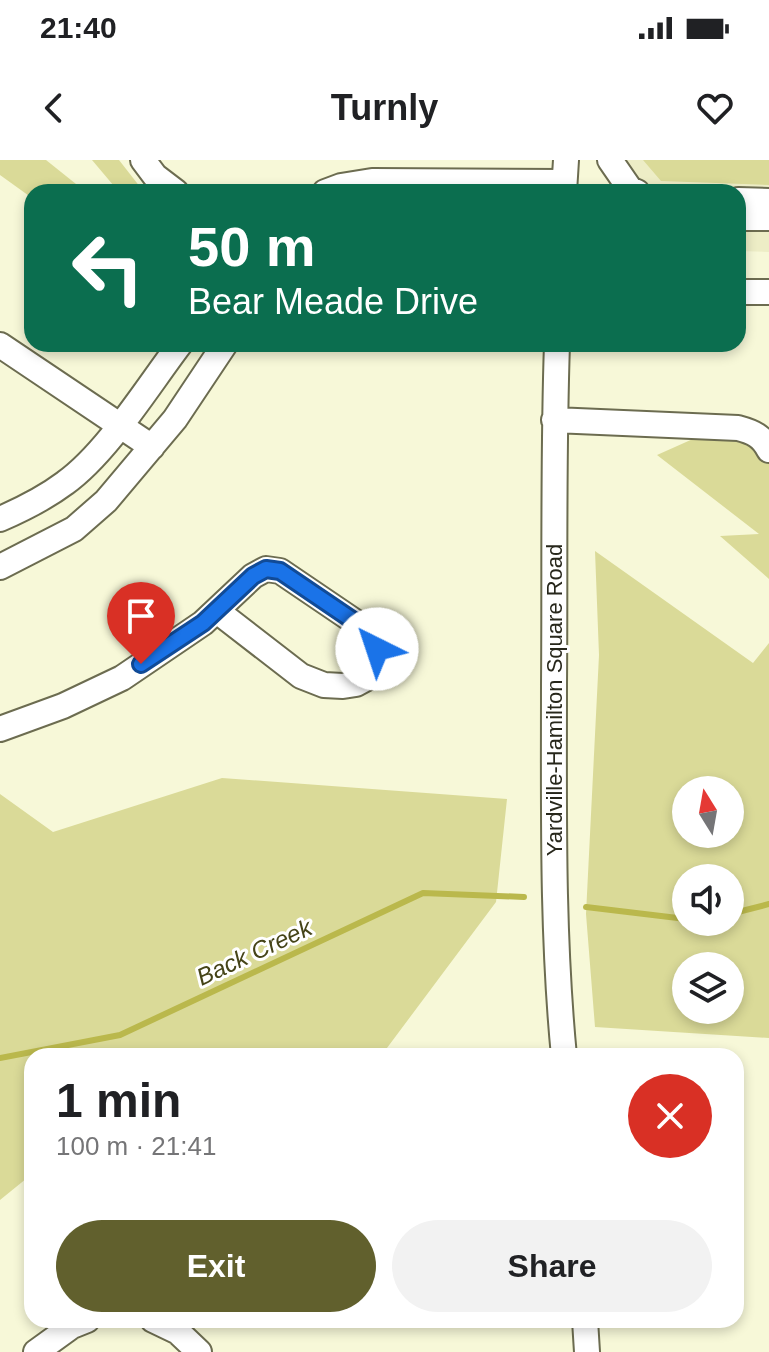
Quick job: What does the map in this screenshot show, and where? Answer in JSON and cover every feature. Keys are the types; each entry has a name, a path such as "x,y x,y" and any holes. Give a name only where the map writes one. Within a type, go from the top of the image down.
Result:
{"street":[{"path":"143,160 166,184"},
{"path":"610,160 627,184"},
{"path":"353,184 372,181 565,178"},
{"path":"746,200 769,201"},
{"path":"746,218 769,218"},
{"path":"746,292 769,292"},
{"path":"0,345 152,447"},
{"path":"0,519 32,505 67,482 93,458 174,352"},
{"path":"0,567 74,529 106,501 175,419 220,352"},
{"name":"Yardville-Hamilton Square Road","path":"557,352 554,420 555,938 563,1048"},
{"path":"554,420 738,428 753,432 764,440 769,450"},
{"path":"0,729 63,706 122,678 203,623 253,576 266,569 280,571 367,630 377,649 376,666 367,678 356,684 324,685 301,676 217,611"},
{"path":"36,1352 69,1328"},
{"path":"170,1328 199,1352"},
{"path":"586,1328 587,1352"}],"shaded area":[{"path":"620,160 769,160 769,252 746,251 746,184 622,184"}],"green space":[{"path":"0,160 46,160 76,184 24,184 24,192 0,175"},
{"path":"92,160 119,160 138,184 112,184"},
{"path":"643,160 769,160 769,185 661,181"},
{"path":"722,426 769,455 769,579 720,536 759,534 657,455"},
{"path":"595,551 753,663 769,643 769,1038 595,1027 586,914 599,655"},
{"path":"222,778 507,799 496,902 387,1048 24,1048 24,1180 0,1200 0,794 53,832"}],"waterway":[{"name":"Back Creek","path":"52,1048 120,1035 423,893 524,897"},
{"name":"Back Creek","path":"744,910 769,904"},
{"name":"Back Creek","path":"586,907 672,917"},
{"name":"Back Creek","path":"0,1058 24,1053"}],"route":[{"path":"141,664 203,623 253,576 266,569 280,571 367,630 377,649"}]}
